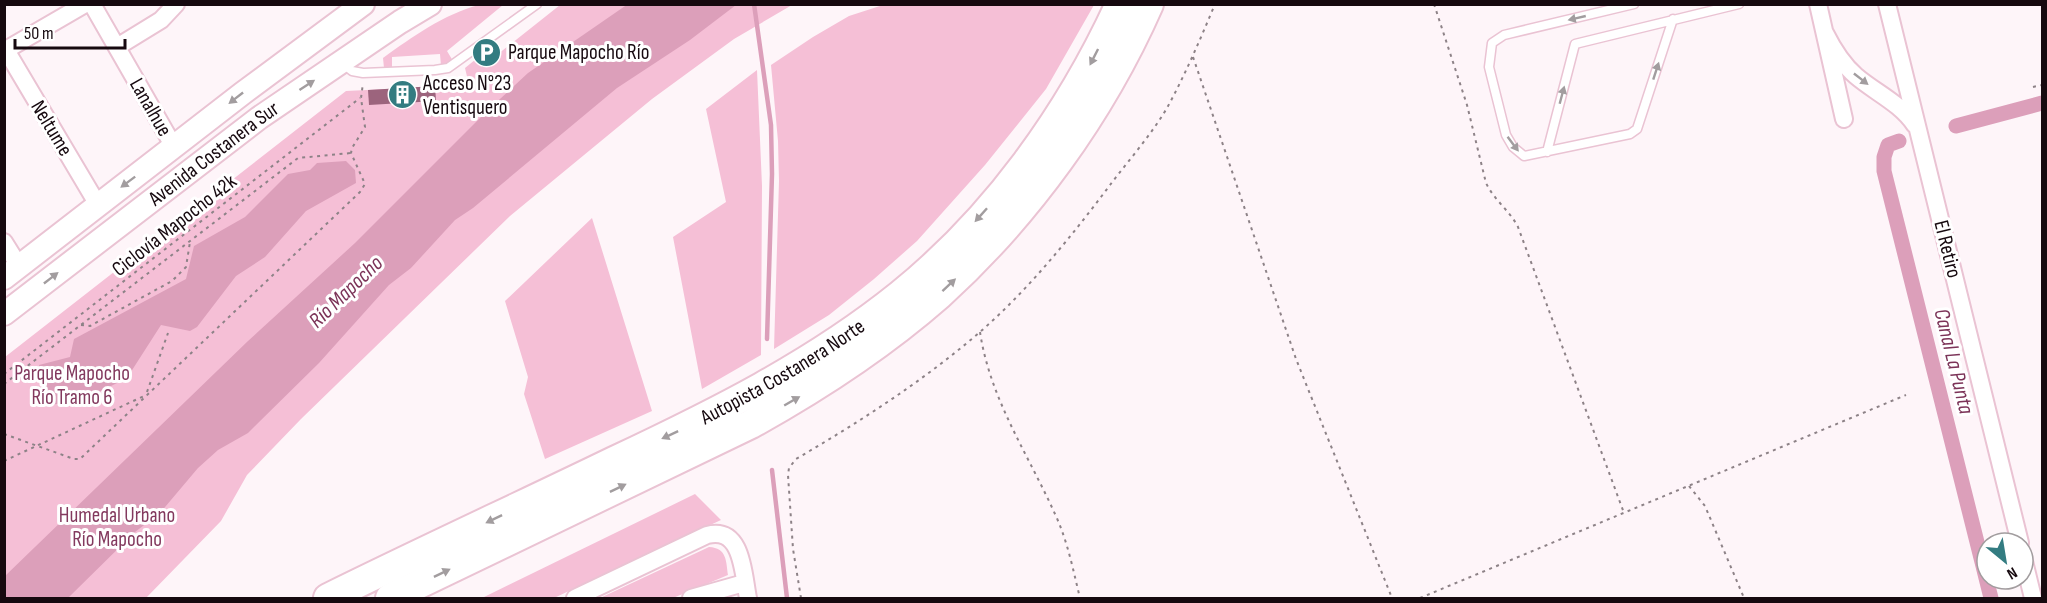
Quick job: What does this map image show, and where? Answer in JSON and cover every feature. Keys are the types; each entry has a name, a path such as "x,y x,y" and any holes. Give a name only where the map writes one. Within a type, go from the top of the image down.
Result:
{"highway":[{"name":"Autopista Costanera Norte","path":"328,598 704,419 836,343 872,317 950,249 1020,170 1074,93 1120,4"},
{"name":"Autopista Costanera Norte","path":"390,598 751,424 796,399 881,341 938,296 967,268 1030,196 1094,108 1127,50 1149,4"}],"street":[{"path":"5,51 85,4"},
{"name":"Lanalhue","path":"92,4 174,147"},
{"path":"117,48 161,20 176,4"},
{"name":"Avenida Costanera Sur","path":"4,314 259,118 430,4"},
{"name":"El Retiro","path":"1818,4 1845,119"},
{"name":"El Retiro","path":"1887,4 2016,531"},
{"path":"353,8 365,31 365,47"},
{"name":"Avenida Costanera Sur","path":"12,272 353,8"},
{"name":"El Retiro","path":"1825,33 1845,65 1856,76 1894,102 1919,131"},
{"name":"Neltume","path":"5,51 98,205"},
{"path":"174,147 186,155 206,158"},
{"path":"4,242 12,272"},
{"path":"575,598 707,535 714,533 728,536 738,551 746,591 691,598"}],"lane":[{"path":"341,62 352,71 368,73 448,68 537,4"},
{"path":"1634,4 1504,35 1492,43 1489,68 1506,135 1513,147 1524,156 1630,134 1637,129 1673,19"},
{"path":"1547,152 1575,44 1738,4"}],"path":[{"path":"801,598 789,512 788,475 792,463 890,401 980,332 1048,263 1092,210 1156,124 1193,57 1215,4"},
{"path":"1434,4 1467,105 1486,183 1518,227 1624,513"},
{"path":"1193,57 1296,359 1392,598"},
{"path":"4,434 74,459 80,459 360,192 365,184 351,153 364,127 361,88 368,73"},
{"path":"2033,87 2043,85"},
{"name":"Ciclovía Mapocho 42k","path":"4,374 361,98"},
{"path":"4,384 298,158 351,153"},
{"path":"81,325 90,326 172,281 186,267 190,241"},
{"path":"980,332 987,364 1004,412 1057,517 1071,556 1080,598"},
{"path":"4,460 146,395 168,333"},
{"path":"1420,598 1906,395"},
{"path":"1689,486 1705,506 1744,598"}],"green space":[{"path":"479,5 503,5 447,51 453,61 441,66 440,54 392,57 392,68 384,68 383,58 417,34 453,14"},
{"name":"Humedal Urbano Río Mapocho","path":"560,5 792,5 734,39 652,99 510,216 301,419 247,475 221,521 146,598 5,598 5,357 346,91 469,85 465,68 481,55 488,62"},
{"path":"883,5 1094,5 1046,89 985,165 917,241 829,315 774,349 779,181 771,65 849,16"},
{"path":"757,70 762,186 761,355 702,389 673,237 726,202 706,109"},
{"path":"592,218 652,411 545,459 524,394 528,377 505,301"},
{"path":"695,494 721,520 554,598 482,598"},
{"path":"709,547 719,550 725,556 728,575 673,598 600,598"}],"water":[{"name":"Río Mapocho","path":"628,4 736,5 690,40 617,88 473,208 455,220 411,268 389,285 319,363 248,433 218,450 198,468 160,513 135,532 68,598 5,598 5,576 248,341 355,243 487,111 528,73"},
{"path":"346,161 355,170 356,183 306,211 265,257 236,276 197,327 190,331 161,325 127,378 85,399 51,405 42,396 39,365 70,357 74,339 186,279 194,246 245,217 288,174 310,170 317,163"}],"building":[{"name":"Acceso N°23 Ventisquero","path":"435,86 436,101 369,105 368,90"}],"waterway":[{"path":"754,4 771,125 772,174 767,339"},
{"name":"Canal La Punta","path":"1956,126 2042,103"},
{"name":"Canal La Punta","path":"1899,141 1888,145 1884,157 1884,171 1991,598"},
{"path":"772,470 787,598"}],"place":[{"name":"Parque Mapocho Río","path":"487,52"},
{"name":"Acceso N°23 Ventisquero","path":"402,95"}],"park label":[{"name":"Parque Mapocho Río Tramo 6","path":"72,385"}]}
